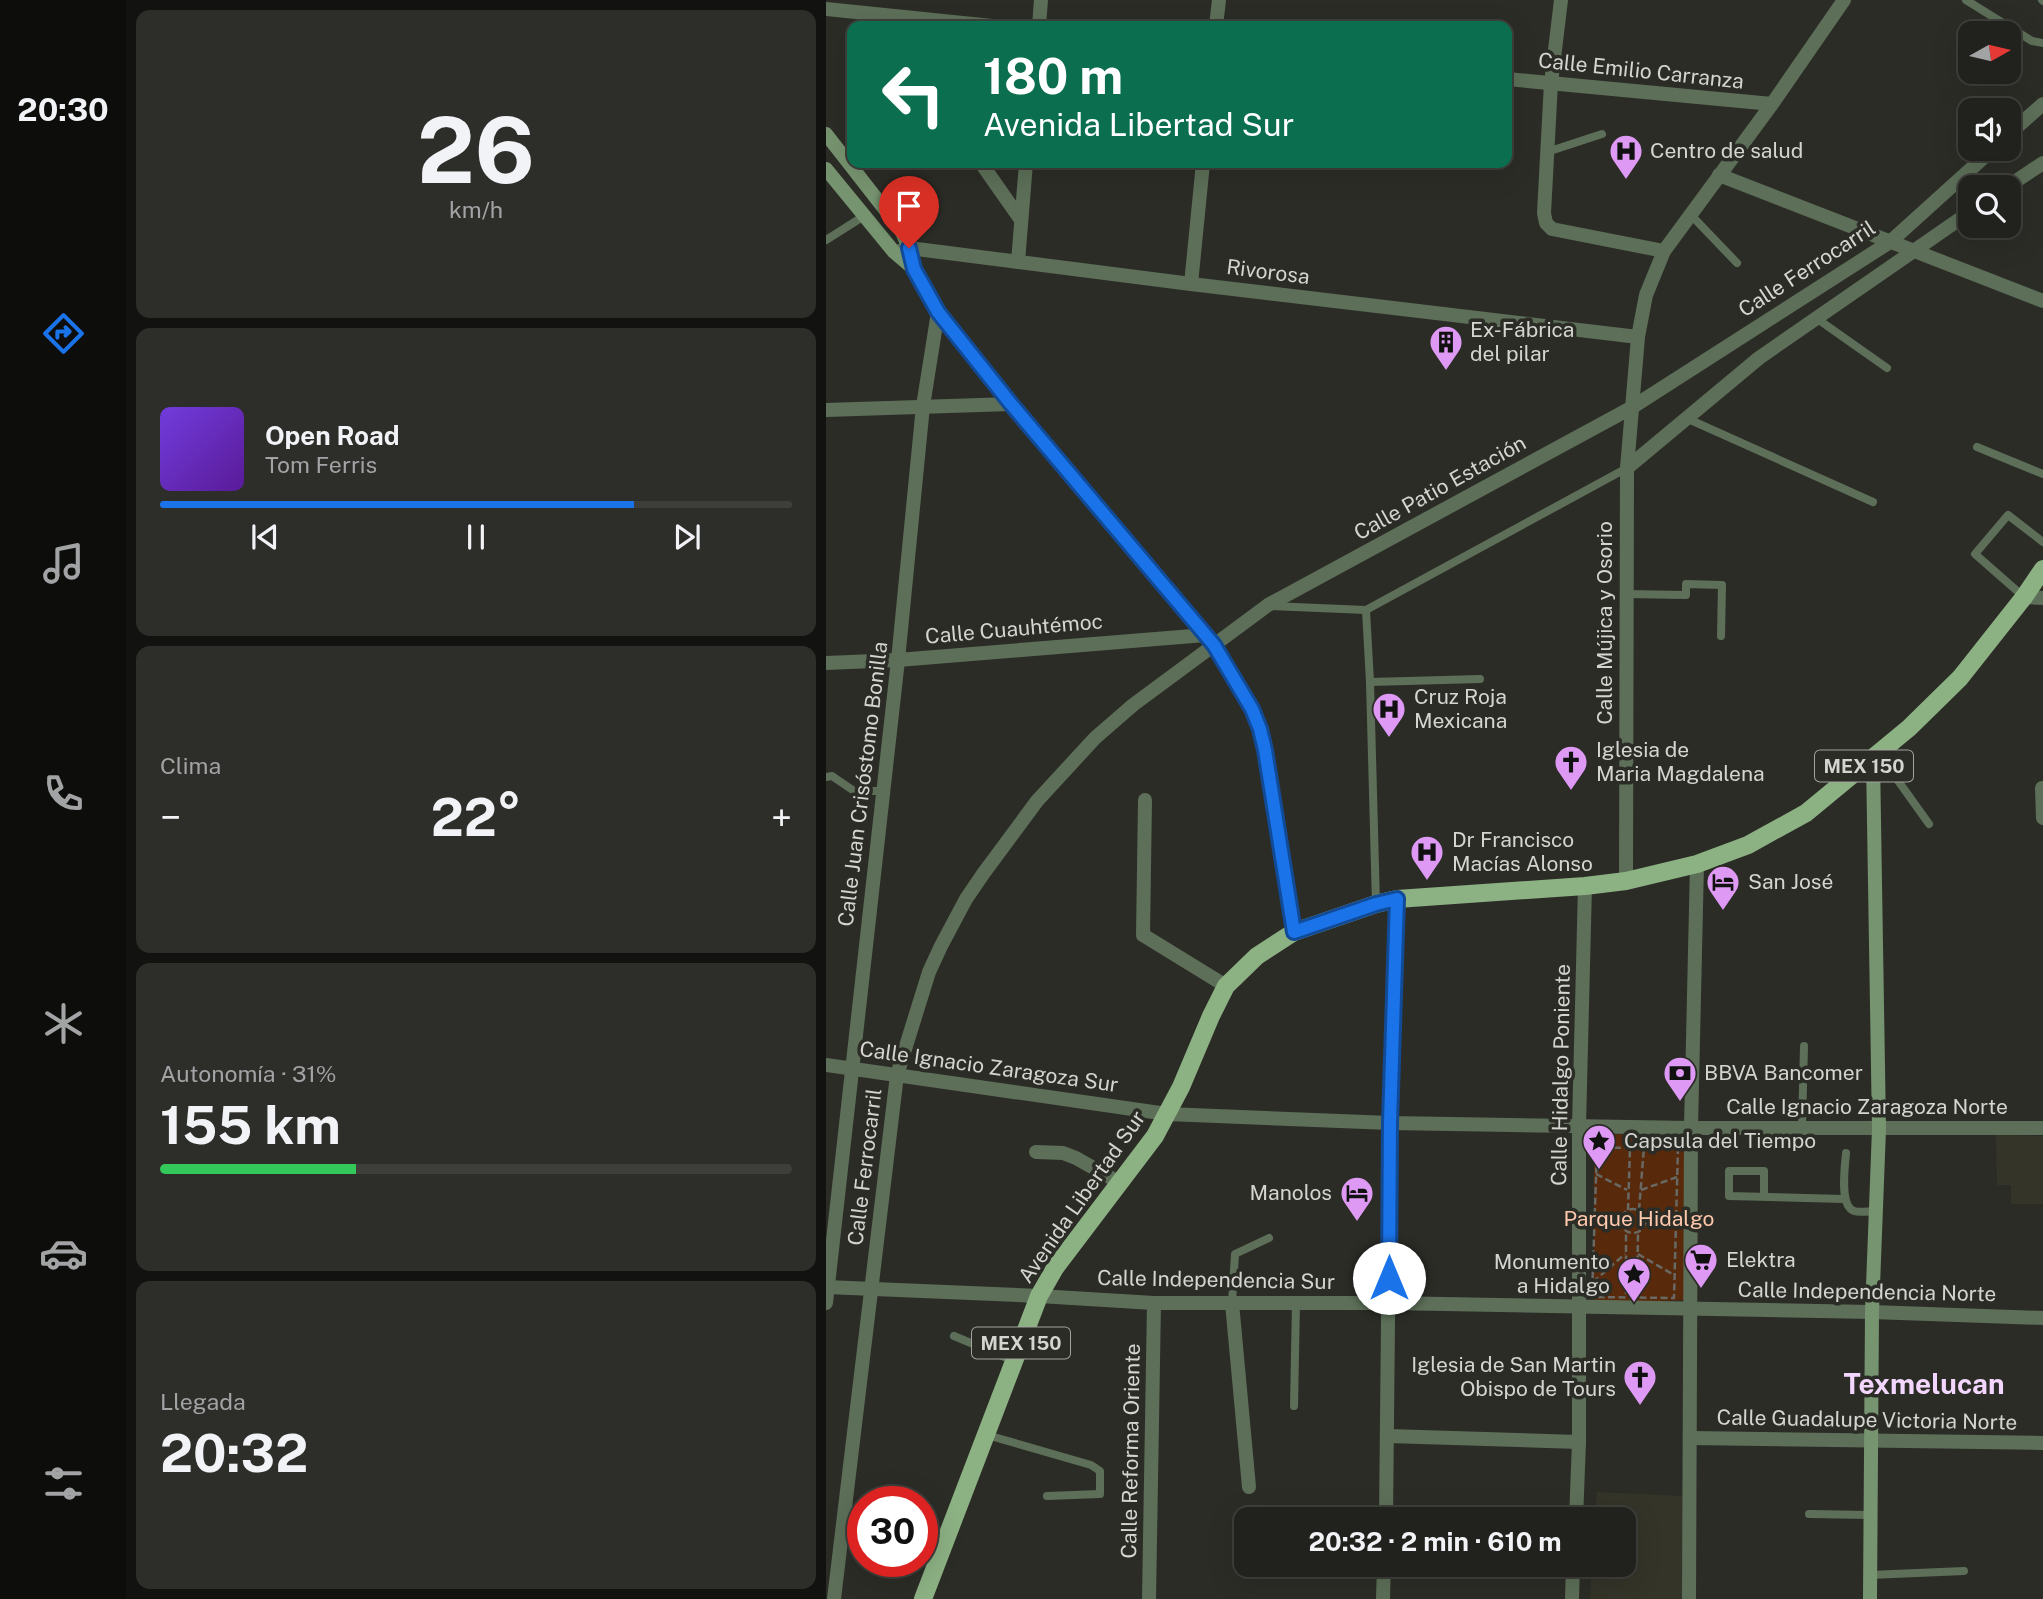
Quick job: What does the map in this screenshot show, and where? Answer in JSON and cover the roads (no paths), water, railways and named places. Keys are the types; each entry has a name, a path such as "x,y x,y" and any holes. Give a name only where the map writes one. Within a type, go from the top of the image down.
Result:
{"main road":[{"path":"826,134 847,160"},
{"path":"826,169 894,252 914,269"},
{"path":"835,182 855,170 901,230 914,269 938,312 1011,404 1210,640 1252,709 1260,729 1294,932"},
{"name":"MEX 150","path":"1626,881 1697,864 1748,845 1806,813 1876,757 1960,678 2043,569"},
{"path":"1870,1599 1872,1312 1879,1129 1876,757"},
{"name":"Avenida Libertad Sur","path":"923,1599 1039,1296 1055,1268 1155,1136 1181,1087 1226,986 1257,956 1294,932 1376,904 1397,899 1626,881"}],"street":[{"path":"1039,21 1041,0"},
{"path":"1217,21 1219,0"},
{"path":"1561,0 1551,83 1544,212 1546,223 1552,229 1664,251"},
{"name":"Calle Mújica y Osorio","path":"1626,881 1627,468 1638,337 1646,295 1664,251 1844,0"},
{"path":"826,9 944,21"},
{"path":"877,14 882,21"},
{"name":"Calle Emilio Carranza","path":"1512,79 1772,104"},
{"path":"2021,124 2043,104"},
{"name":"Calle Ferrocarril","path":"1631,408 1890,242 1980,161"},
{"path":"2021,178 2043,163"},
{"path":"985,168 1021,220"},
{"path":"1018,262 1026,168"},
{"path":"1191,284 1203,168"},
{"path":"1719,175 2043,301"},
{"path":"1627,468 1759,358 1958,220"},
{"name":"Rivorosa","path":"894,252 909,248 1638,337"},
{"name":"Calle Juan Crisóstomo Bonilla","path":"826,1303 898,660 923,406 938,312"},
{"path":"826,410 1011,404"},
{"name":"Calle Patio Estación","path":"1210,640 1268,605 1631,408"},
{"path":"2024,597 2043,598"},
{"name":"Calle Ferrocarril","path":"834,1599 897,1075 933,964 966,899 1037,801 1095,738 1210,640"},
{"name":"Calle Cuauhtémoc","path":"826,663 1210,640"},
{"path":"2042,788 2043,818"},
{"path":"1145,800 1143,935 1226,986"},
{"path":"1689,1599 1691,1128 1697,864"},
{"name":"Calle Hidalgo Poniente","path":"1576,1507 1581,1308 1579,1126 1586,886"},
{"path":"1385,1507 1390,1123 1397,899"},
{"name":"Calle Ignacio Zaragoza Sur","path":"826,1065 1167,1114 1390,1123 1691,1128"},
{"name":"Calle Ignacio Zaragoza Norte","path":"1691,1128 2043,1128"},
{"path":"1036,1152 1063,1153 1120,1183"},
{"name":"Calle Independencia Sur","path":"827,1287 1154,1303 1389,1303 1690,1309"},
{"name":"Calle Reforma Oriente","path":"1149,1599 1154,1303"},
{"path":"1232,1303 1249,1487"},
{"name":"Calle Independencia Norte","path":"1690,1309 2043,1318"},
{"path":"1388,1436 1579,1442"},
{"name":"Calle Guadalupe Victoria Norte","path":"1690,1438 2043,1443"},
{"path":"1383,1599 1384,1577"},
{"path":"1572,1599 1573,1577"}],"lane":[{"path":"1966,0 2032,41 2043,43"},
{"path":"1547,152 1602,134"},
{"path":"1691,215 1737,263"},
{"path":"826,240 863,216"},
{"path":"1816,318 1887,368"},
{"path":"1686,418 1873,502"},
{"path":"1977,447 2043,474"},
{"path":"1268,605 1366,610 1627,468"},
{"path":"2024,597 1975,554 2008,515 2043,542"},
{"path":"1626,594 1686,595 1686,584 1722,585 1721,636"},
{"path":"1366,610 1376,904"},
{"path":"1370,682 1480,679"},
{"path":"1876,757 1929,824"},
{"path":"826,776 832,776 854,791 883,791"},
{"path":"1802,1128 1804,1046"},
{"path":"1846,1153 1844,1199 1848,1208 1854,1211 1876,1211"},
{"path":"1764,1197 1764,1171 1729,1171 1729,1196 1764,1197 1844,1199"},
{"path":"1232,1303 1235,1254 1269,1238"},
{"path":"1294,1406 1296,1303"},
{"path":"954,1336 1014,1361"},
{"path":"986,1435 1091,1465 1100,1471 1100,1494 1046,1496"},
{"path":"1809,1514 1870,1515"},
{"path":"1870,1576 1964,1571"}],"place":[{"name":"Centro de salud","path":"1626,181"},
{"name":"Ex-Fábrica del pilar","path":"1446,372"},
{"name":"Cruz Roja Mexicana","path":"1389,739"},
{"name":"Iglesia de Maria Magdalena","path":"1571,792"},
{"name":"Dr Francisco Macías Alonso","path":"1427,882"},
{"name":"San José","path":"1723,912"},
{"name":"BBVA Bancomer","path":"1680,1103"},
{"name":"Capsula del Tiempo","path":"1599,1171"},
{"name":"Manolos","path":"1357,1223"},
{"name":"Elektra","path":"1701,1290"},
{"name":"Monumento a Hidalgo","path":"1634,1304"},
{"name":"Iglesia de San Martin Obispo de Tours","path":"1640,1407"}],"district":[{"name":"Texmelucan","path":"1924,1384"}],"park label":[{"name":"Parque Hidalgo","path":"1639,1219"}]}
